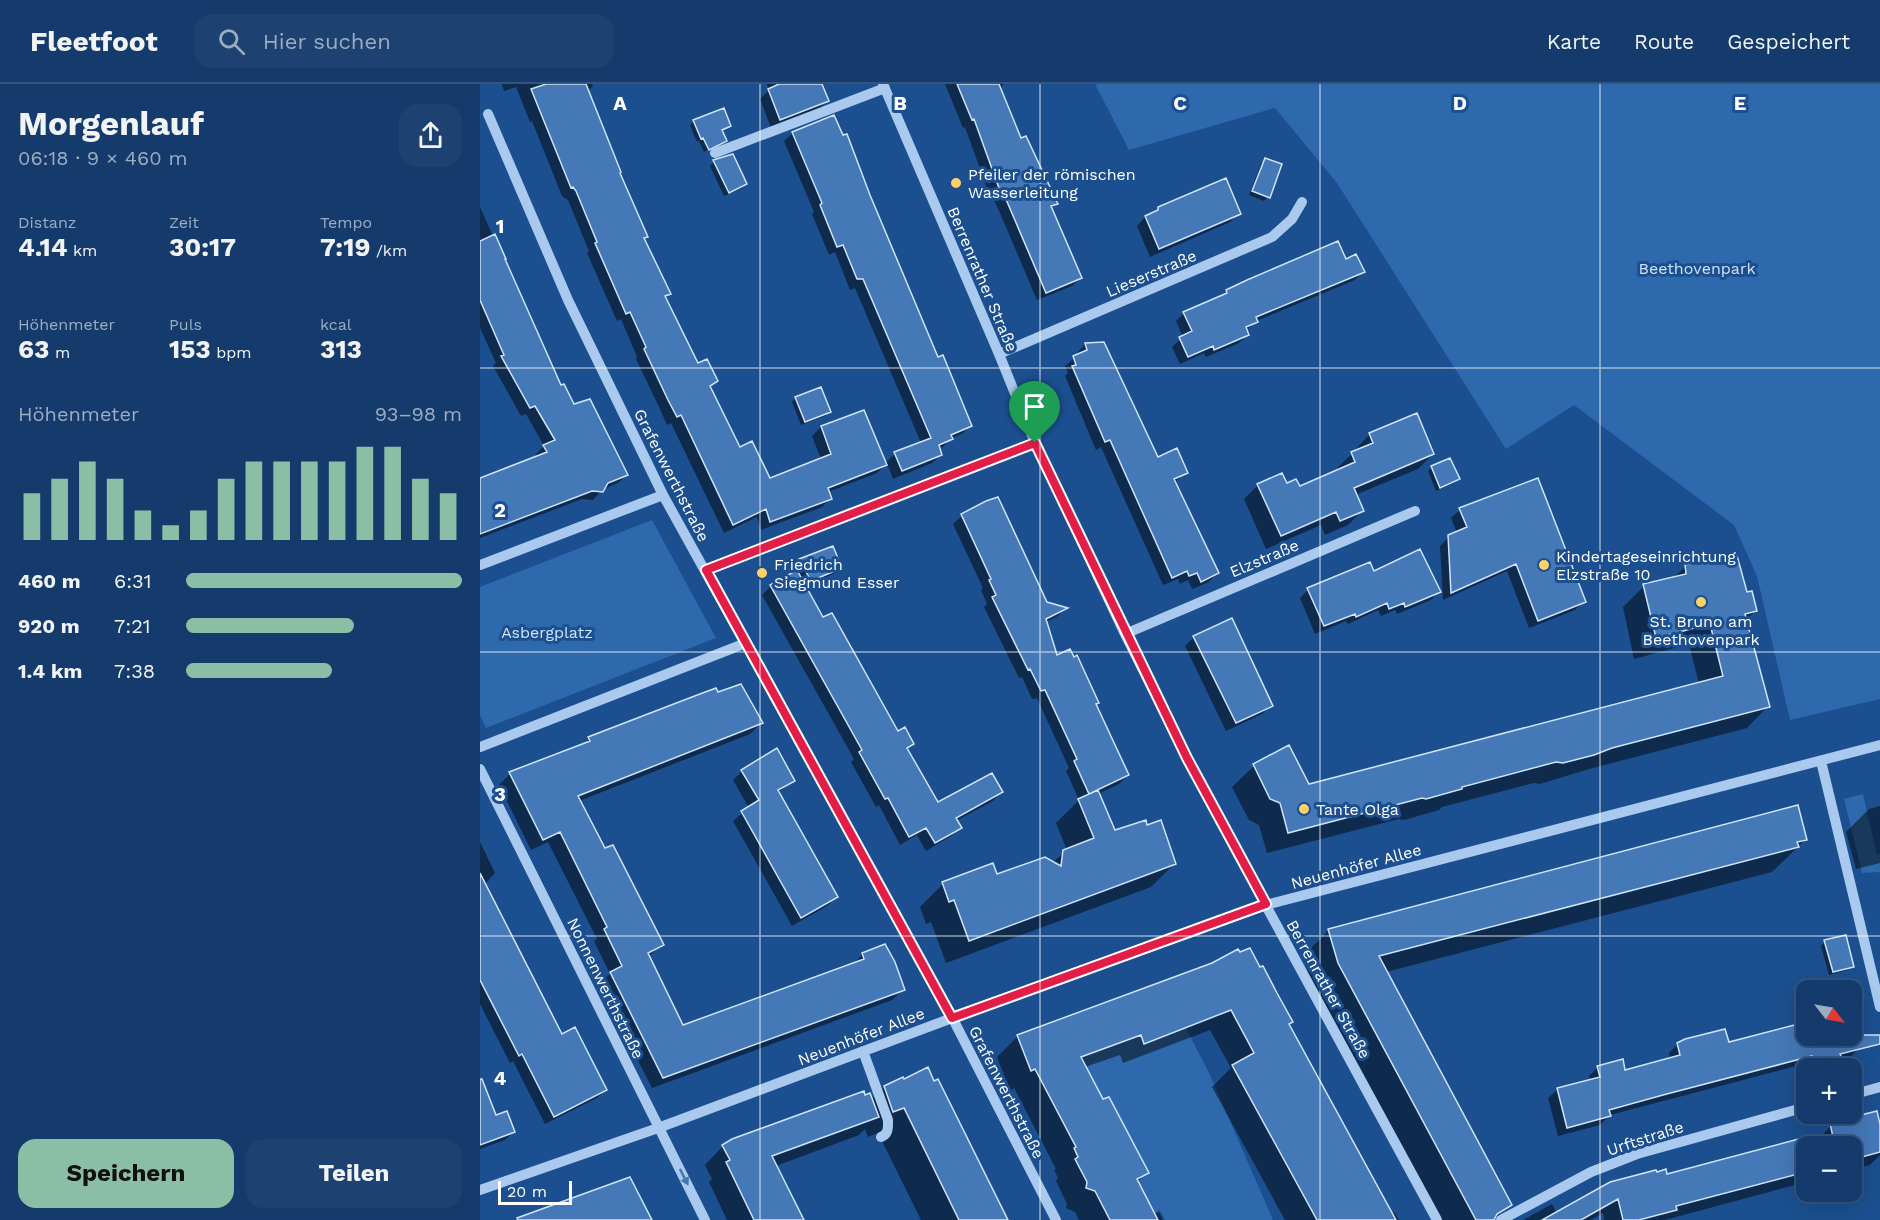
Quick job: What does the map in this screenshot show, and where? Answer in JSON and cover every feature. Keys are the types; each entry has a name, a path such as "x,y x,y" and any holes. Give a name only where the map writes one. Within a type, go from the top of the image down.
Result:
{"street":[{"path":"715,153 884,86"},
{"name":"Berrenrather Straße","path":"884,86 1035,443 1125,634 1187,758 1287,946 1437,1220"},
{"name":"Grafenwerthstraße","path":"488,114 568,300 663,495 952,1018 1056,1220"},
{"name":"Lieserstraße","path":"999,354 1272,237 1292,219 1302,202"},
{"path":"706,570 1035,443"},
{"path":"480,565 663,495"},
{"name":"Elzstraße","path":"1125,634 1415,512"},
{"path":"480,747 746,643"},
{"name":"Neuenhöfer Allee","path":"480,1190 660,1131 863,1051 1266,904 1880,745"},
{"path":"1821,760 1880,1007"},
{"name":"Nonnenwerthstraße","path":"480,769 705,1220"},
{"path":"863,1051 888,1120 888,1129 881,1137"},
{"path":"1862,1092 1880,1087"},
{"name":"Urftstraße","path":"1501,1220 1591,1172 1637,1154 1796,1110"}],"green space":[{"name":"Beethovenpark","path":"1095,84 1880,84 1880,699 1790,720 1757,576 1734,525 1574,405 1506,449 1337,183 1275,108 1129,150"},
{"name":"Asbergplatz","path":"652,520 716,638 486,728 480,715 480,587"},
{"path":"1863,794 1877,855 1880,854 1880,872 1862,873 1844,799"},
{"path":"1186,1028 1210,1075 1273,1220 1165,1220 1160,1210 1154,1213 1135,1180 1149,1173 1134,1143 1124,1147 1126,1130 1109,1097 1103,1099 1072,1055 1141,1035 1144,1043"}],"building":[{"path":"546,84 586,84 620,173 648,237 644,238 671,294 665,296 698,363 707,359 718,381 710,386 740,447 752,441 770,478 831,454 821,426 864,410 887,465 828,488 832,499 770,522 766,509 733,525 681,415 677,417 668,400 644,349 646,347 630,312 626,314 595,243 597,242 576,191 573,187 571,188 531,89"},
{"path":"779,84 822,84 829,101 780,120 768,89"},
{"path":"957,84 999,84 1021,138 1026,136 1058,204 1051,206 1082,278 1046,293 1008,204 1000,191 974,119 972,120"},
{"path":"724,108 731,126 722,130 727,141 709,150 703,138 701,139 693,120"},
{"path":"834,115 843,135 847,134 938,357 943,355 972,426 951,435 953,439 939,445 942,455 902,471 894,452 931,438 863,279 857,279 843,245 837,247 820,205 822,203 792,132"},
{"path":"733,154 747,184 729,193 713,160"},
{"path":"1265,158 1282,164 1270,198 1252,191"},
{"path":"1226,178 1241,214 1159,249 1145,216 1158,210 1158,207"},
{"path":"495,234 561,385 564,384 574,404 590,399 628,475 608,483 603,492 592,491 480,534 480,478 547,452 543,445 555,440 535,406 530,408 501,356 504,355 480,300 480,241"},
{"path":"1338,241 1346,259 1356,254 1365,272 1256,317 1258,322 1246,327 1249,335 1214,350 1213,346 1188,357 1179,337 1192,331 1183,312 1227,293 1226,290 1247,280"},
{"path":"1104,342 1158,457 1177,448 1188,473 1174,479 1219,573 1201,582 1197,573 1189,576 1187,571 1172,578 1110,440 1105,442 1072,366 1076,365 1073,356 1087,350 1085,343"},
{"path":"821,387 831,412 805,422 795,397"},
{"path":"1417,413 1434,454 1354,488 1364,511 1340,521 1336,512 1281,536 1257,484 1282,473 1287,483 1296,479 1300,486 1355,462 1351,452 1373,443 1369,433"},
{"path":"1450,458 1460,479 1440,488 1431,466"},
{"name":"Kindertageseinrichtung Elzstraße 10","path":"1538,478 1586,602 1538,621 1516,564 1451,593 1448,535 1467,527 1459,508"},
{"path":"998,497 1047,602 1068,608 1046,619 1057,655 1070,649 1074,657 1077,655 1099,703 1096,704 1129,775 1089,794 1074,761 1077,759 1045,690 1041,691 1030,669 1028,670 992,597 996,595 989,580 991,579 961,514"},
{"path":"833,546 842,568 811,581 799,559"},
{"path":"1420,549 1441,592 1405,607 1404,603 1389,609 1387,603 1356,617 1355,614 1324,626 1307,588 1370,562 1374,571"},
{"path":"1736,552 1747,592 1752,591 1757,611 1745,614 1770,707 1612,748 1594,755 1563,763 1556,762 1462,787 1462,789 1426,799 1422,798 1288,833 1280,803 1270,799 1253,764 1289,745 1309,784 1723,676 1710,624 1656,638 1643,584 1686,574 1685,565"},
{"path":"797,570 823,617 832,613 898,731 905,727 914,744 907,748 938,802 992,773 1003,792 956,818 962,828 935,843 926,828 909,837 859,752 862,750 770,585"},
{"path":"1232,618 1273,706 1236,723 1193,636"},
{"path":"741,684 763,723 578,796 605,848 613,845 664,945 648,953 683,1025 864,959 862,953 885,944 895,962 905,990 663,1078 610,972 622,966 604,929 607,927 560,832 543,840 509,772 590,741 588,737 692,697 716,688 718,692"},
{"path":"777,748 795,781 778,790 838,897 801,918 741,811 759,800 741,770"},
{"path":"1098,790 1115,830 1146,820 1147,825 1161,820 1176,864 969,941 954,900 949,902 942,882 993,863 997,874 1045,857 1061,866 1063,850 1094,838 1078,799"},
{"path":"1798,805 1807,840 1797,842 1799,847 1379,956 1512,1205 1497,1214 1494,1220 1476,1220 1338,963 1328,929"},
{"path":"480,873 562,1034 575,1027 607,1090 554,1117 522,1054 519,1056 480,980"},
{"path":"1846,935 1854,967 1833,972 1824,940"},
{"path":"1250,948 1260,967 1263,966 1293,1022 1289,1024 1396,1220 1317,1220 1232,1065 1254,1053 1231,1010 1144,1044 1141,1035 1081,1057 1103,1099 1109,1097 1149,1173 1137,1179 1158,1220 1110,1220 1095,1191 1086,1188 1087,1182 1075,1159 1078,1157 1074,1148 1076,1147 1035,1069 1031,1071 1017,1035 1212,963 1238,949 1240,952"},
{"path":"1796,1025 1796,1046 1862,1046 1862,1035 1880,1035 1880,1044 1840,1054 1842,1058 1813,1058 1812,1056 1796,1058 1796,1060 1609,1110 1611,1116 1567,1128 1557,1088 1600,1077 1597,1066 1623,1059 1625,1070 1680,1055 1677,1043 1725,1029 1729,1042"},
{"path":"928,1067 934,1081 938,1079 1008,1220 959,1220 904,1108 893,1112 884,1086"},
{"path":"480,1079 482,1079 496,1115 507,1111 515,1132 480,1145"},
{"path":"864,1091 865,1095 870,1093 879,1117 772,1156 804,1220 754,1220 726,1162 730,1160 722,1145 732,1139"},
{"path":"1877,1111 1880,1124 1880,1152 1862,1157 1862,1136 1833,1136 1830,1124 1862,1124 1862,1115"},
{"path":"1796,1140 1796,1175 1676,1206 1677,1210 1639,1220 1623,1220 1618,1199 1581,1220 1542,1220 1610,1182 1656,1170 1657,1172 1666,1169 1667,1174"},
{"path":"630,1177 652,1220 518,1220 517,1218"}],"place":[{"name":"Pfeiler der römischen Wasserleitung","path":"956,183"},
{"name":"Kindertageseinrichtung Elzstraße 10","path":"1544,565"},
{"name":"Friedrich Siegmund Esser","path":"762,573"},
{"name":"St. Bruno am Beethovenpark","path":"1701,602"},
{"name":"Tante Olga","path":"1304,809"}],"route":[{"path":"1035,443 1125,634 1187,758 1266,904 952,1018 706,570 1035,443"}]}
